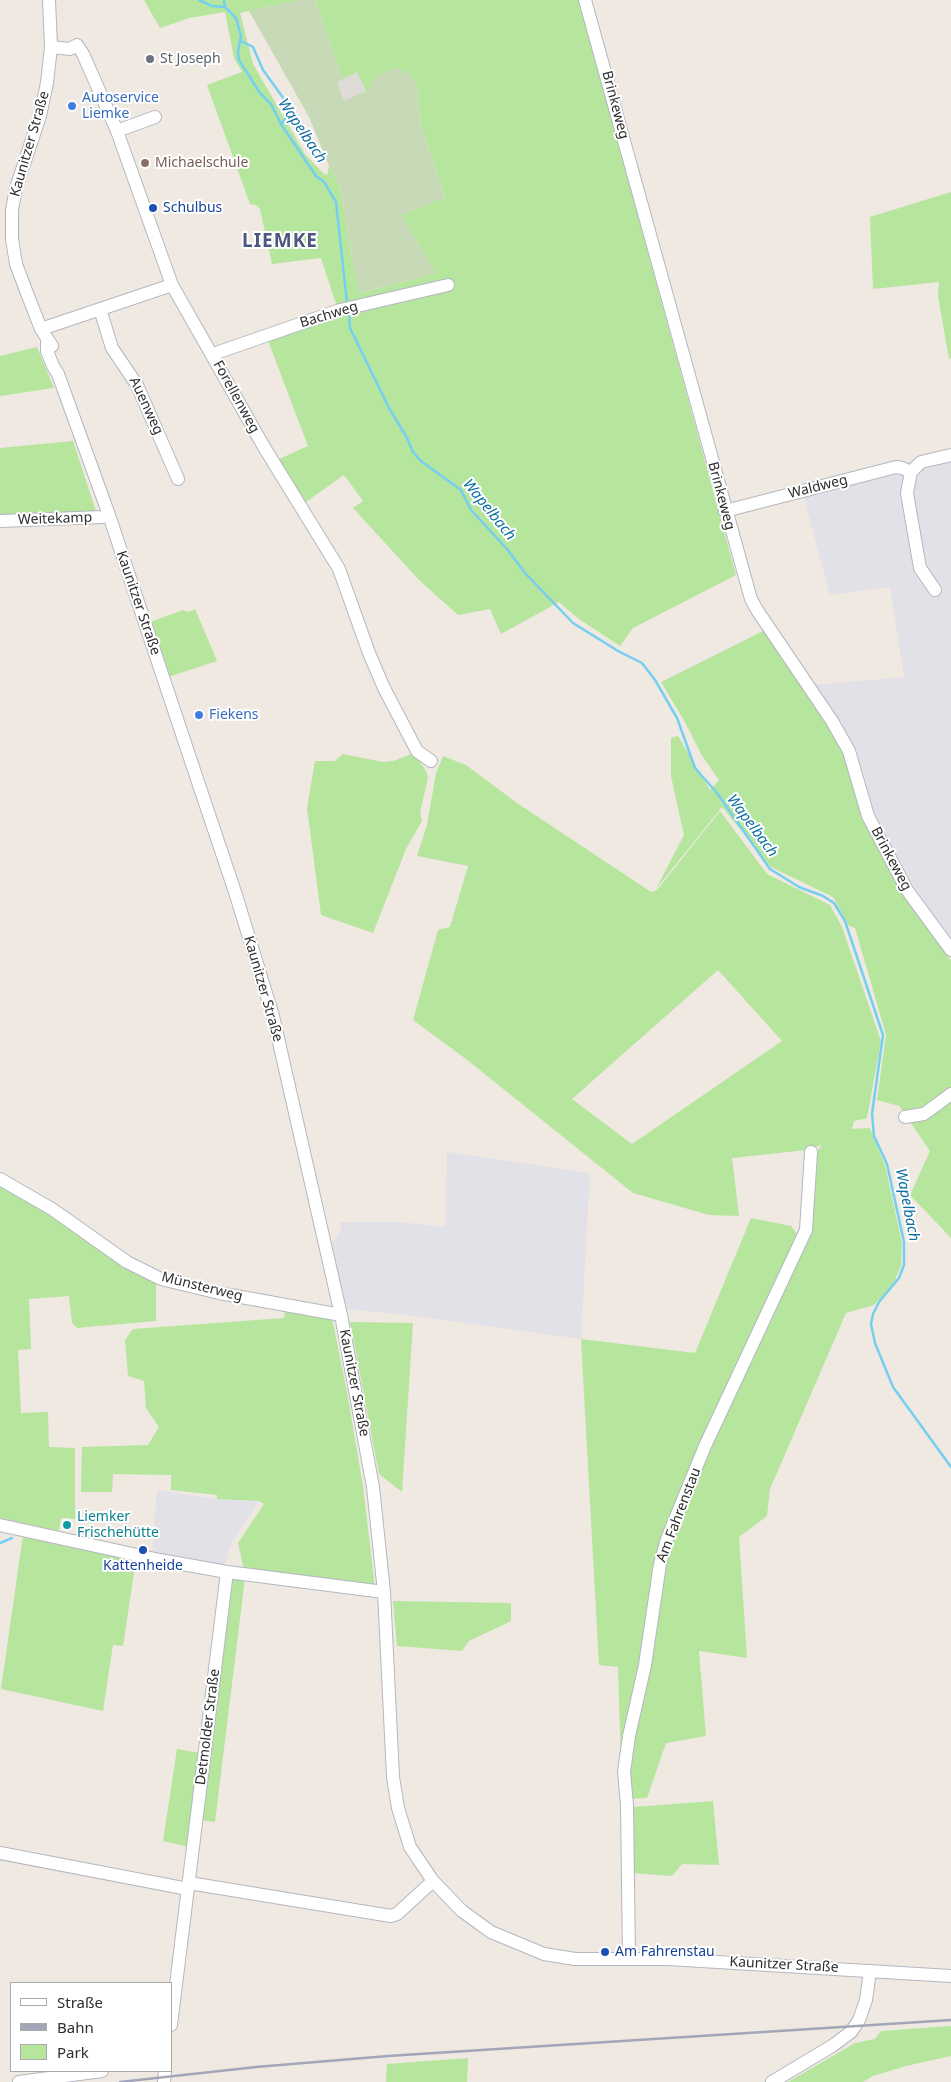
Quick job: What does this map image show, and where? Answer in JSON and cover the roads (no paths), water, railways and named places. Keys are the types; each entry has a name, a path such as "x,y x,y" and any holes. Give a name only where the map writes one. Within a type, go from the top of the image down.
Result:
{"street":[{"name":"Kaunitzer Straße","path":"49,0 51,47 47,83 40,116 16,188 12,210 12,239 16,264 44,335 47,351 58,374 108,515 236,895 273,1016 341,1315 373,1487 384,1592 393,1778 398,1808 410,1847 432,1882 462,1911 491,1932 544,1954 576,1959 668,1959 951,1976"},
{"name":"Brinkeweg","path":"585,0 749,593 757,610 845,743 868,816 907,890 951,950"},
{"name":"Forellenweg","path":"51,47 70,49 77,45 83,54 117,131 172,285 213,354 264,447 339,569 369,653 384,688 417,751 431,761"},
{"path":"117,131 155,117"},
{"path":"44,335 100,309 172,285"},
{"name":"Bachweg","path":"213,354 340,310 448,285"},
{"name":"Auenweg","path":"100,309 112,348 138,385 178,479"},
{"path":"935,590 920,568 907,493 911,472 922,462 951,455"},
{"name":"Waldweg","path":"725,511 896,467 911,472"},
{"name":"Weitekamp","path":"0,521 102,517 108,515"},
{"path":"905,1117 924,1114 951,1094"},
{"name":"Am Fahrenstau","path":"629,1958 627,1805 624,1772 645,1665 660,1564 667,1539 705,1446 806,1230 811,1152"},
{"name":"Münsterweg","path":"0,1179 52,1209 127,1262 161,1279 219,1293 341,1315"},
{"path":"0,1525 160,1560 227,1572 384,1592"},
{"name":"Detmolder Straße","path":"172,2017 227,1572"},
{"path":"0,1853 189,1886 392,1916 397,1914 432,1882"},
{"path":"780,2080 851,2032 859,2020 866,2000 870,1971"},
{"path":"19,2082 94,2072"}],"waterway":[{"name":"Wapelbach","path":"199,0 212,6 225,7 236,18 241,36 238,52 239,60 260,93 271,104 281,124 316,176 324,182 336,202 347,303"},
{"name":"Wapelbach","path":"224,0 225,7"},
{"path":"241,41 253,47 263,70 284,99"},
{"path":"281,124 288,116 289,108"},
{"name":"Wapelbach","path":"349,315 350,328 413,452 421,461 461,490 471,510 507,549 525,573 573,623 618,651 642,663 655,680 677,718 695,768 717,793 770,869 799,887 823,896 834,903 845,921 883,1035 872,1114 874,1136 887,1164 904,1242 904,1265 899,1278 879,1302 873,1314 871,1324 875,1343 893,1387 951,1467"},
{"path":"0,1543 12,1538"}],"railway":[{"path":"120,2082 256,2067 388,2056 951,2020"}],"place":[{"name":"St Joseph","path":"150,59"},
{"name":"Autoservice Liemke","path":"72,106"},
{"name":"Michaelschule","path":"145,163"},
{"name":"Schulbus","path":"153,208"},
{"name":"Fiekens","path":"199,715"},
{"name":"Liemker Frischehütte","path":"67,1525"},
{"name":"Kattenheide","path":"143,1550"},
{"name":"Am Fahrenstau","path":"605,1952"}],"district":[{"name":"LIEMKE","path":"280,242"}]}
